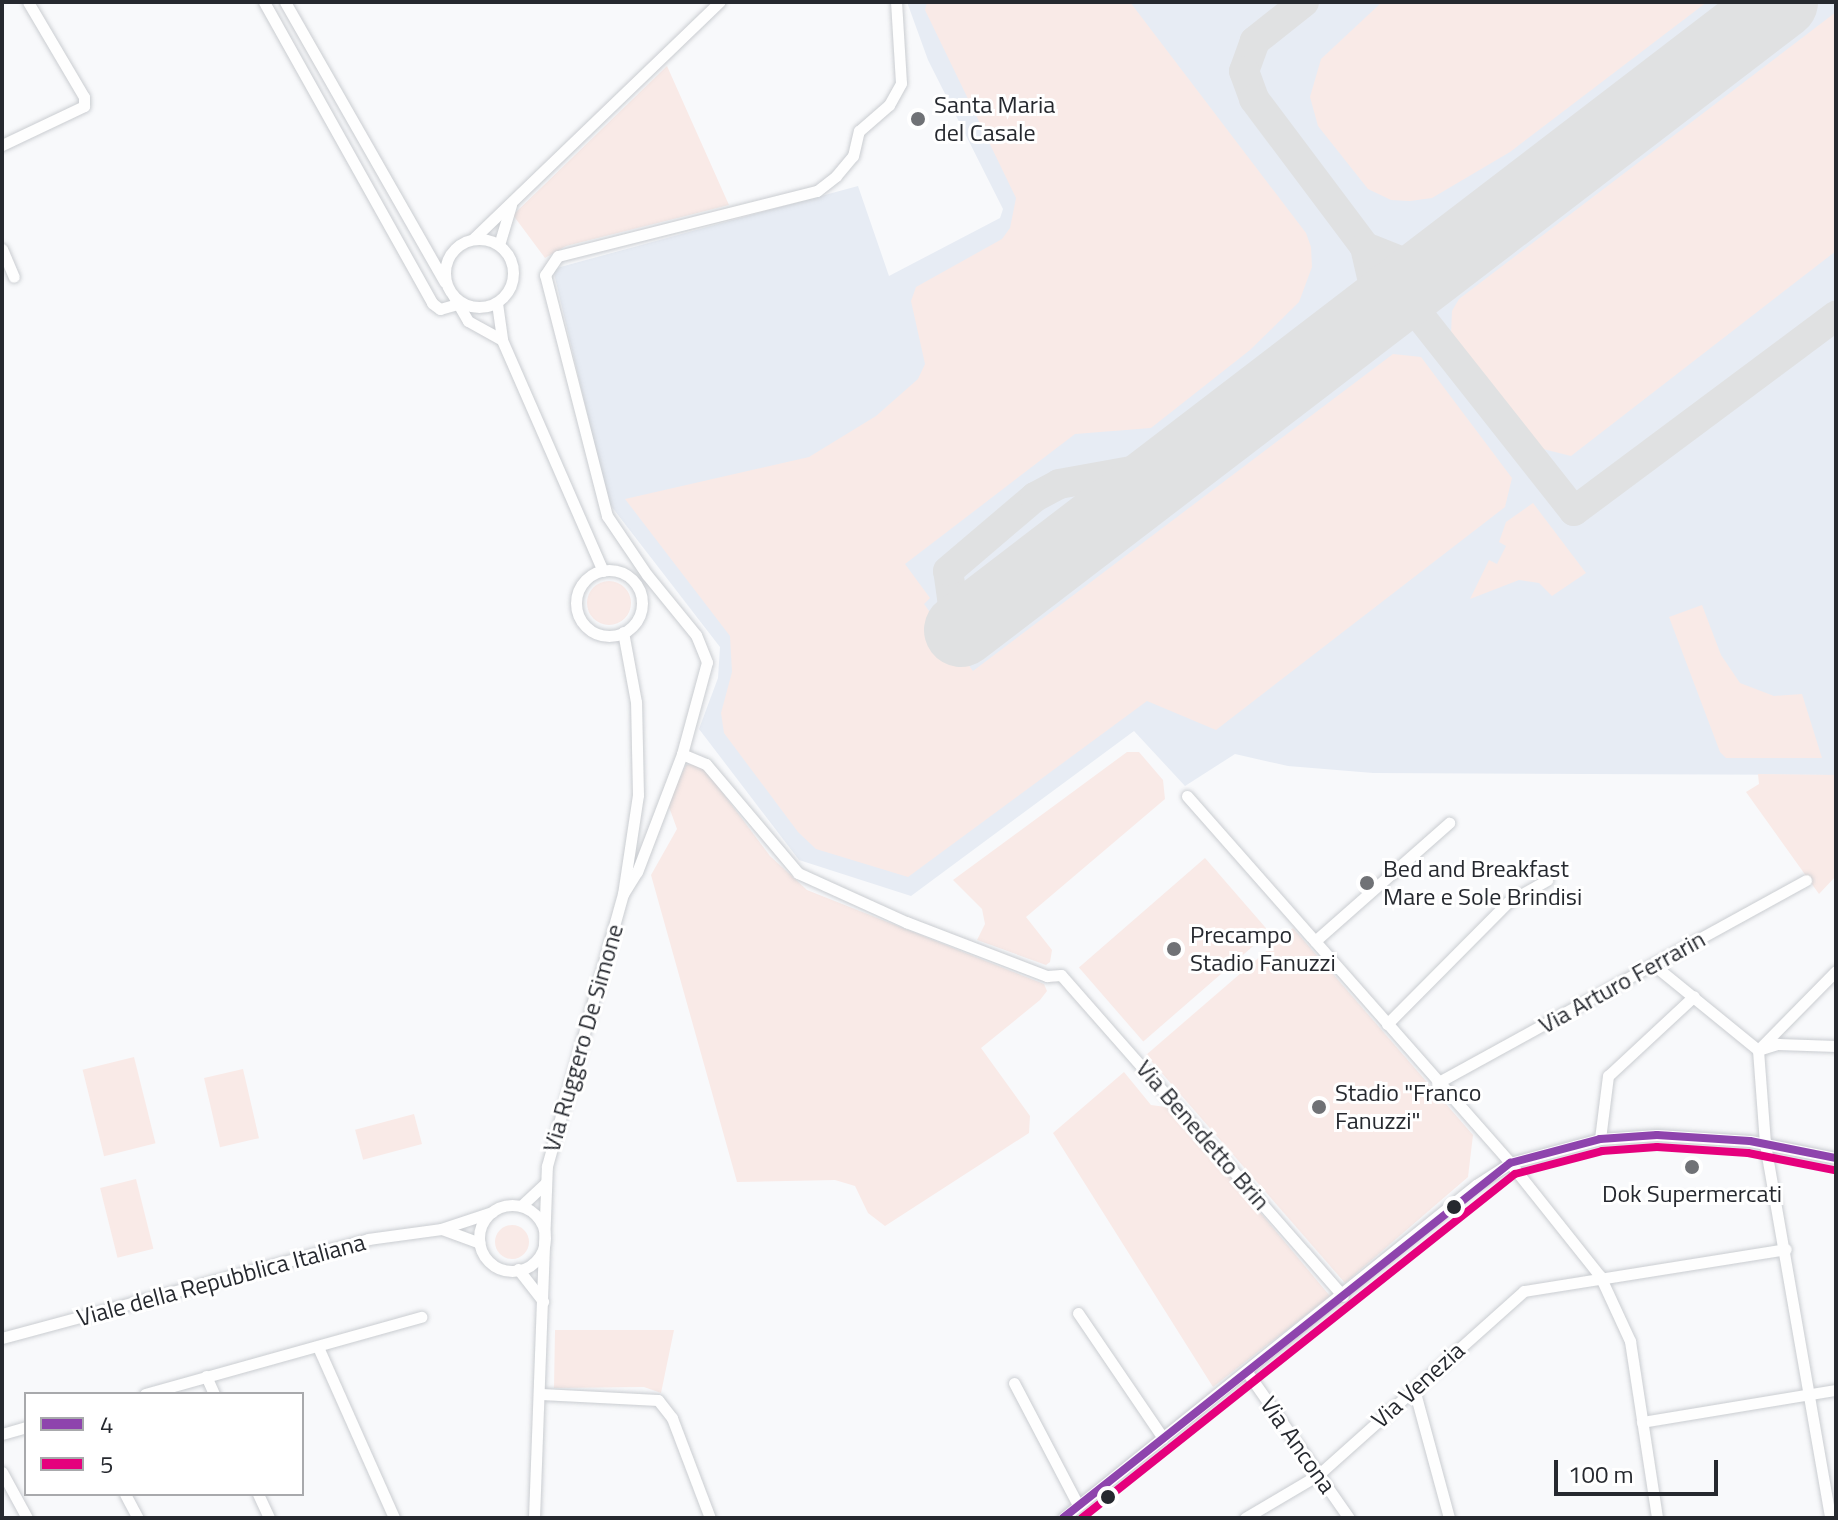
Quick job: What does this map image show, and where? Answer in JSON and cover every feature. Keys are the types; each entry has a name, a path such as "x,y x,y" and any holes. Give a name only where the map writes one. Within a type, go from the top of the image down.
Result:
{"street":[{"path":"2,145 84,106 84,97 28,2"},
{"path":"264,2 432,303 440,309 455,300"},
{"path":"285,2 468,321 502,340"},
{"path":"426,247 452,251 473,239 719,2"},
{"path":"623,894 637,872 682,754 706,673 703,649 607,516 545,275 558,256 817,191 836,176 853,156 859,131 889,105 901,83 896,2"},
{"path":"455,300 467,306 497,303 508,292 513,270 499,245 515,197"},
{"path":"473,239 499,245"},
{"path":"2,249 14,277"},
{"path":"445,282 452,251"},
{"path":"497,303 502,340 603,571"},
{"path":"603,571 627,576 640,592 640,612 623,632 600,635 578,615 581,585 603,571"},
{"path":"623,632 639,741 638,795 623,894"},
{"name":"Via Benedetto Brin","path":"682,754 706,764 798,873 906,922 1047,976 1061,975 1343,1296"},
{"path":"1187,796 1510,1163 1600,1276 1630,1341 1657,1518"},
{"path":"1315,941 1449,823"},
{"path":"1387,1024 1508,902 1547,880"},
{"name":"Via Arturo Ferrarin","path":"1437,1083 1655,966 1806,880"},
{"name":"Via Ruggero De Simone","path":"534,1518 541,1394 546,1183 559,1115 623,894"},
{"path":"1655,966 1758,1050 1765,1144 1786,1249 1830,1518"},
{"path":"1758,1050 1836,971"},
{"path":"1600,1139 1608,1076 1694,996"},
{"path":"1758,1050 1778,1044 1836,1046"},
{"path":"1063,1518 1077,1511 1476,1185 1510,1163 1600,1139 1665,1136 1765,1144 1836,1158"},
{"name":"Via Ruggero De Simone","path":"521,1206 546,1183"},
{"path":"521,1206 538,1217 545,1236 540,1255 518,1269 494,1265 480,1243 481,1229 492,1212 521,1206"},
{"name":"Viale della Repubblica Italiana","path":"2,1338 368,1239 441,1229 492,1212"},
{"name":"Viale della Repubblica Italiana","path":"441,1229 480,1243"},
{"name":"Via Venezia","path":"1245,1518 1318,1475 1524,1291 1600,1276 1786,1249"},
{"path":"518,1269 543,1302"},
{"path":"1078,1313 1163,1438"},
{"path":"152,1392 421,1317"},
{"path":"318,1347 394,1518"},
{"name":"Via Ancona","path":"1247,1372 1349,1518"},
{"path":"206,1376 213,1392"},
{"path":"1014,1383 1077,1511"},
{"path":"1414,1389 1449,1518"},
{"path":"1642,1422 1836,1390"},
{"path":"541,1394 658,1400 672,1418 710,1518"},
{"path":"2,1434 24,1428"},
{"path":"2,1472 27,1518"},
{"path":"126,1496 138,1518"},
{"path":"259,1496 269,1518"}],"shaded area":[{"path":"907,2 1836,2 1836,775 1373,773 1288,766 1235,754 1185,786 1134,731 911,896 799,860 699,729 718,678 720,647 608,502 553,269 858,186 889,276 1000,218 1003,209 928,60"},
{"path":"927,2 1130,2 1306,233 1311,247 1312,267 1299,302 1250,350 1151,428 1075,434 905,564 930,598 924,604 973,671 1393,354 1421,357 1512,478 1505,507 1216,730 1147,701 908,877 816,849 798,832 724,733 721,713 732,672 730,636 625,499 809,457 876,416 918,379 925,364 911,301 916,287 1002,239 1010,228 1016,198 925,10"},
{"path":"1382,2 1707,2 1510,152 1432,198 1410,201 1391,200 1368,189 1318,126 1310,97 1321,59"},
{"path":"1836,12 1836,251 1571,456 1539,448 1451,334 1452,311 1459,299"},
{"path":"667,66 729,205 566,246 545,258 513,215"},
{"path":"1533,503 1586,573 1552,596 1539,583 1519,580 1470,599 1489,560 1497,564 1506,546 1499,542 1506,522"},
{"path":"609,581 624,588 631,603 624,618 609,625 594,618 587,603 594,588"},
{"path":"1702,605 1721,655 1740,683 1774,696 1802,694 1822,758 1726,758 1720,752 1669,617"},
{"path":"1127,752 1139,752 1163,780 1165,799 1026,917 1052,950 1050,962 1046,965 977,940 985,924 982,909 953,880"},
{"path":"695,764 704,768 770,856 807,890 1044,984 1047,991 981,1048 1030,1116 1029,1133 885,1226 868,1213 855,1186 835,1180 737,1182 651,875 677,829 669,807 673,792 686,765"},
{"path":"1758,774 1836,775 1836,876 1819,894 1746,792 1759,784"},
{"name":"Precampo Stadio Fanuzzi","path":"1205,858 1269,932 1143,1042 1079,968"},
{"name":"Stadio \"Franco Fanuzzi\"","path":"1293,928 1473,1135 1468,1177 1345,1283 1146,1055"},
{"path":"134,1057 156,1143 104,1156 83,1070"},
{"path":"243,1069 259,1138 220,1147 204,1078"},
{"path":"1124,1072 1151,1105 1173,1108 1330,1296 1213,1387 1053,1133"},
{"path":"414,1114 422,1144 363,1160 355,1130"},
{"path":"136,1179 153,1249 118,1258 100,1188"},
{"path":"512,1225 524,1230 529,1242 524,1254 512,1259 500,1254 495,1242 500,1230"},
{"path":"555,1330 674,1330 661,1393 644,1387 554,1388"}],"taxiway":[{"path":"1304,2 1255,41 1244,71 1254,99 1365,247 1373,283 1362,315 1347,332"},
{"path":"1365,247 1408,264 1452,253"},
{"path":"1401,292 1574,511 1836,316"},
{"path":"992,606 962,607 952,598 948,571 1035,497 1059,484 1181,462"}],"runway":[{"path":"961,630 1781,2"}],"transit line":[{"name":"4","path":"1063,1518 1510,1163 1600,1139 1657,1135 1750,1141 1836,1158"},
{"name":"5","path":"1082,1518 1515,1174 1602,1151 1657,1147 1748,1153 1834,1170"}],"place":[{"name":"Santa Maria del Casale","path":"918,119"},
{"name":"Bed and Breakfast Mare e Sole Brindisi","path":"1367,883"},
{"name":"Precampo Stadio Fanuzzi","path":"1174,949"},
{"name":"Stadio \"Franco Fanuzzi\"","path":"1319,1107"},
{"name":"Dok Supermercati","path":"1692,1167"}]}
